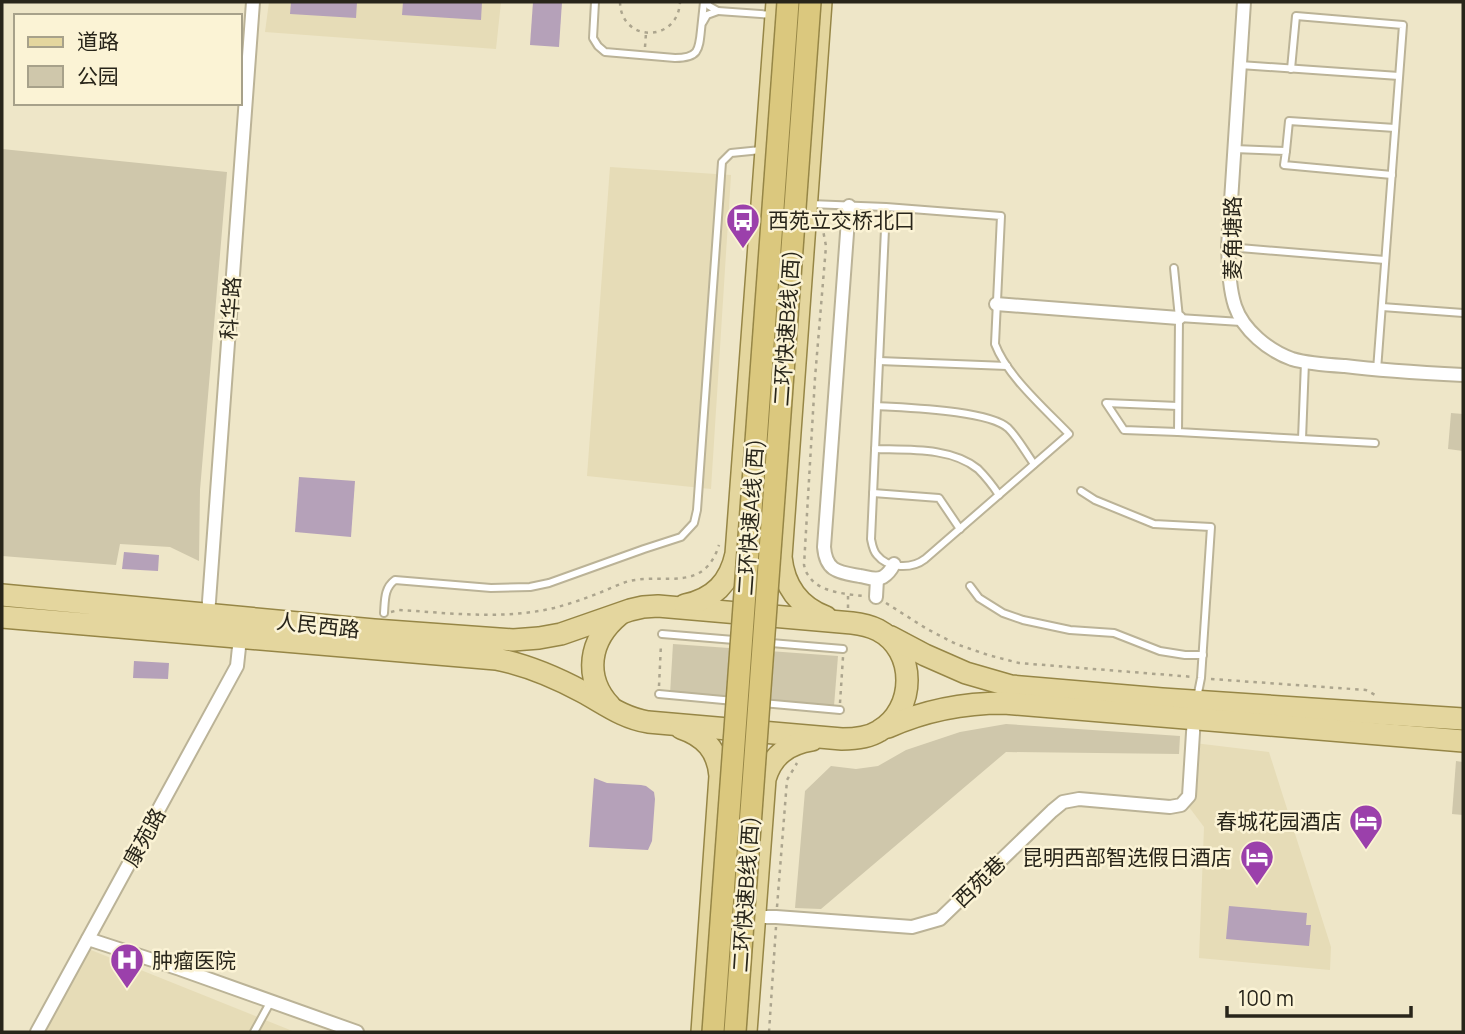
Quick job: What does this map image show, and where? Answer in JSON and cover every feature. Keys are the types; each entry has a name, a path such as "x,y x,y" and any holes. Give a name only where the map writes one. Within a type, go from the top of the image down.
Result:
{"highway":[{"name":"二环快速B线(西)","path":"735,1032 810,2"},
{"name":"二环快速A线(西)","path":"713,1032 780,6"}],"main road":[{"path":"821,2 813,204 781,549 785,579 792,592 806,607 827,617 850,617"},
{"path":"658,606 677,606 700,601 717,591 730,575 736,554 766,150 780,6"},
{"path":"744,454 751,471 766,477 781,470 788,457"},
{"name":"人民西路","path":"2,595 374,630 513,640 561,634 643,607 850,617 890,638 903,657 908,680 898,713 891,722 870,735 842,739 633,720 551,676 507,661 484,657 2,617"},
{"path":"621,715 610,707 597,688 594,654 597,642 610,623 630,610"},
{"path":"880,631 944,665 1000,684 1148,698 1195,709 1463,741"},
{"path":"870,735 936,710 989,703 1349,712 1463,719"},
{"path":"648,722 694,733 713,750 718,761 720,776 702,1032"},
{"path":"746,1032 765,779 773,760 782,751 799,743 842,739"},
{"path":"716,839 726,825 741,822 749,824 755,830 760,843"}],"street":[{"name":"科华路","path":"208,615 253,2"},
{"name":"菱角塘路","path":"1244,2 1228,247 1231,288 1235,307 1243,322 1263,344 1290,358 1305,362 1463,375"},
{"path":"849,206 825,558 839,573 877,579 889,573 894,564"},
{"path":"996,304 1179,318"},
{"path":"876,597 877,579"},
{"name":"康苑路","path":"37,1032 237,666 240,638"},
{"name":"西苑巷","path":"754,917 912,927 940,919 1063,802 1079,799 1170,807 1181,805 1189,796 1195,709"},
{"path":"88,939 357,1032"}],"lane":[{"path":"595,2 593,38 605,52 684,58 693,55 699,48 705,2"},
{"path":"705,2 718,11"},
{"path":"702,23 707,15 718,11 780,6"},
{"path":"1291,69 1296,16 1403,25 1377,370"},
{"path":"1240,65 1399,76"},
{"path":"1392,175 1284,165 1289,121 1395,128"},
{"path":"1234,149 1286,151"},
{"path":"384,613 385,594 395,580 491,588 530,587 549,583 681,537 694,523 722,162 731,153 766,150"},
{"path":"813,204 886,207 1001,216 995,344 1007,366 1069,434 919,564 908,567 883,561 874,553 871,539 886,207"},
{"path":"1228,247 1385,260"},
{"path":"1174,268 1179,318 1178,432"},
{"path":"1382,307 1463,313"},
{"path":"1179,318 1243,322"},
{"path":"879,361 1007,366"},
{"path":"1302,439 1305,362"},
{"path":"1178,406 1106,403 1124,430 1375,443"},
{"path":"877,406 956,412 999,423 1008,428 1034,464"},
{"path":"875,449 940,453 956,458 975,467 989,480 999,495"},
{"path":"1081,491 1095,500 1154,524 1211,527 1201,678 1195,709"},
{"path":"873,493 939,498 960,528"},
{"path":"970,586 979,598 1003,613 1023,620 1070,630 1114,633 1160,651 1203,655"},
{"path":"662,634 843,649"},
{"path":"659,694 743,701"},
{"path":"757,703 840,710"},
{"path":"254,1032 271,1002"}],"path":[{"path":"620,2 625,21 636,30 646,33 657,32 670,25 678,13 680,2"},
{"path":"645,56 646,33"},
{"path":"813,204 826,246 804,565 809,578 820,587 876,597 956,644 1019,663 1366,690 1386,700"},
{"path":"384,613 399,610 488,615 517,614 552,608 627,582 683,579 699,574 715,558 720,543"},
{"path":"848,594 850,617"},
{"path":"659,694 662,634"},
{"path":"840,710 843,649"},
{"path":"769,1032 787,780 800,760"}],"shaded area":[{"path":"269,2 501,2 496,49 265,32"},
{"path":"610,167 731,175 711,489 587,476"},
{"name":"昆明西部智选假日酒店","path":"1186,742 1269,752 1331,947 1330,970 1199,958 1204,827 1183,799"},
{"name":"肿瘤医院","path":"86,948 295,1032 42,1032"}],"green space":[{"path":"2,149 227,172 200,490 199,561 170,547 120,544 116,565 2,556"},
{"path":"1451,413 1463,414 1463,451 1448,449"},
{"path":"673,644 838,656 834,706 670,694"},
{"path":"1006,724 1180,736 1179,754 1006,752 821,909 795,908 805,791 831,766 856,769 878,766 906,750 960,732"},
{"path":"1456,761 1463,762 1463,815 1452,814"}],"building":[{"path":"291,2 357,2 356,18 290,14"},
{"path":"403,2 482,2 481,20 402,15"},
{"path":"533,2 562,2 559,47 530,45"},
{"path":"299,477 355,481 351,537 295,532"},
{"path":"124,552 159,555 158,571 122,569"},
{"path":"134,661 169,663 168,679 133,678"},
{"path":"594,778 607,783 646,786 654,792 652,841 648,850 589,847"},
{"path":"1229,906 1307,913 1306,925 1311,925 1309,946 1226,939"}],"place":[{"name":"西苑立交桥北口","path":"743,250"},
{"name":"春城花园酒店","path":"1366,851"},
{"name":"昆明西部智选假日酒店","path":"1257,887"},
{"name":"肿瘤医院","path":"127,990"}]}
